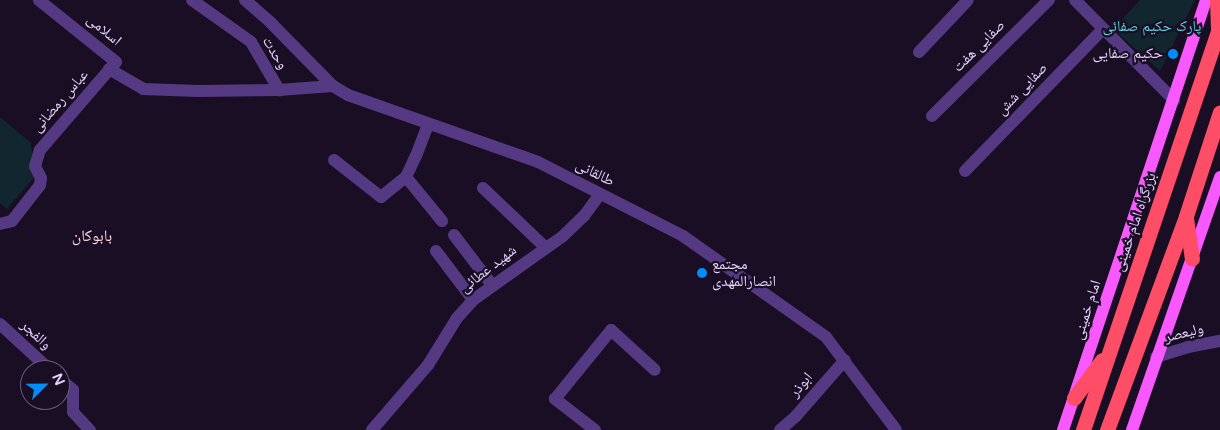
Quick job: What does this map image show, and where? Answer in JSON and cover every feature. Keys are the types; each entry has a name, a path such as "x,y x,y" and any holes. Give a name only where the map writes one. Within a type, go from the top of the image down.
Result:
{"highway":[{"path":"1217,0 1219,28"},
{"name":"بزرگراه امام خمینی","path":"1083,430 1219,28"},
{"path":"1107,430 1186,216 1220,112"},
{"path":"1186,216 1192,259"},
{"path":"1074,398 1111,346"}],"main road":[{"name":"امام خمینی","path":"1064,430 1206,0"},
{"path":"1132,430 1220,177"},
{"path":"1142,400 1140,419 1143,430"}],"street":[{"name":"اسلامی","path":"39,0 116,62 109,69"},
{"name":"وحدت","path":"192,0 251,42 279,90"},
{"name":"طالقانی","path":"245,0 271,22 333,86 348,95 538,162 683,236 826,337 896,430"},
{"path":"919,52 968,0"},
{"name":"صفایی هفت","path":"932,116 1049,0"},
{"path":"1075,0 1174,100"},
{"name":"صفایی شش","path":"965,171 1103,29"},
{"path":"109,69 143,89 279,90 333,86"},
{"name":"عباس رمضانی","path":"0,224 12,221 40,185 41,178 35,166 40,150 109,69"},
{"path":"334,160 381,197 406,177 428,124"},
{"path":"406,177 442,221"},
{"path":"483,188 545,248"},
{"name":"شهید عطائی","path":"372,430 428,365 457,318 473,300 563,236 584,216 600,194"},
{"path":"454,235 492,285"},
{"path":"436,251 473,300"},
{"name":"والفجر","path":"0,324 39,360"},
{"path":"595,430 555,399 611,330 655,370"},
{"name":"ولیعصر","path":"1156,357 1188,347 1220,341"},
{"name":"ابوذر","path":"780,430 796,416 845,360"},
{"path":"70,387 73,390 73,412 90,430"}],"green space":[{"name":"پارک حکیم صفائی","path":"1140,0 1195,0 1160,71 1113,29"},
{"path":"0,117 30,142 37,174 7,209 0,203"}],"place":[{"name":"حکیم صفایی","path":"1173,54"},
{"name":"مجتمع انصارالمهدی","path":"702,273"}],"district":[{"name":"بابوکان","path":"92,236"}]}
